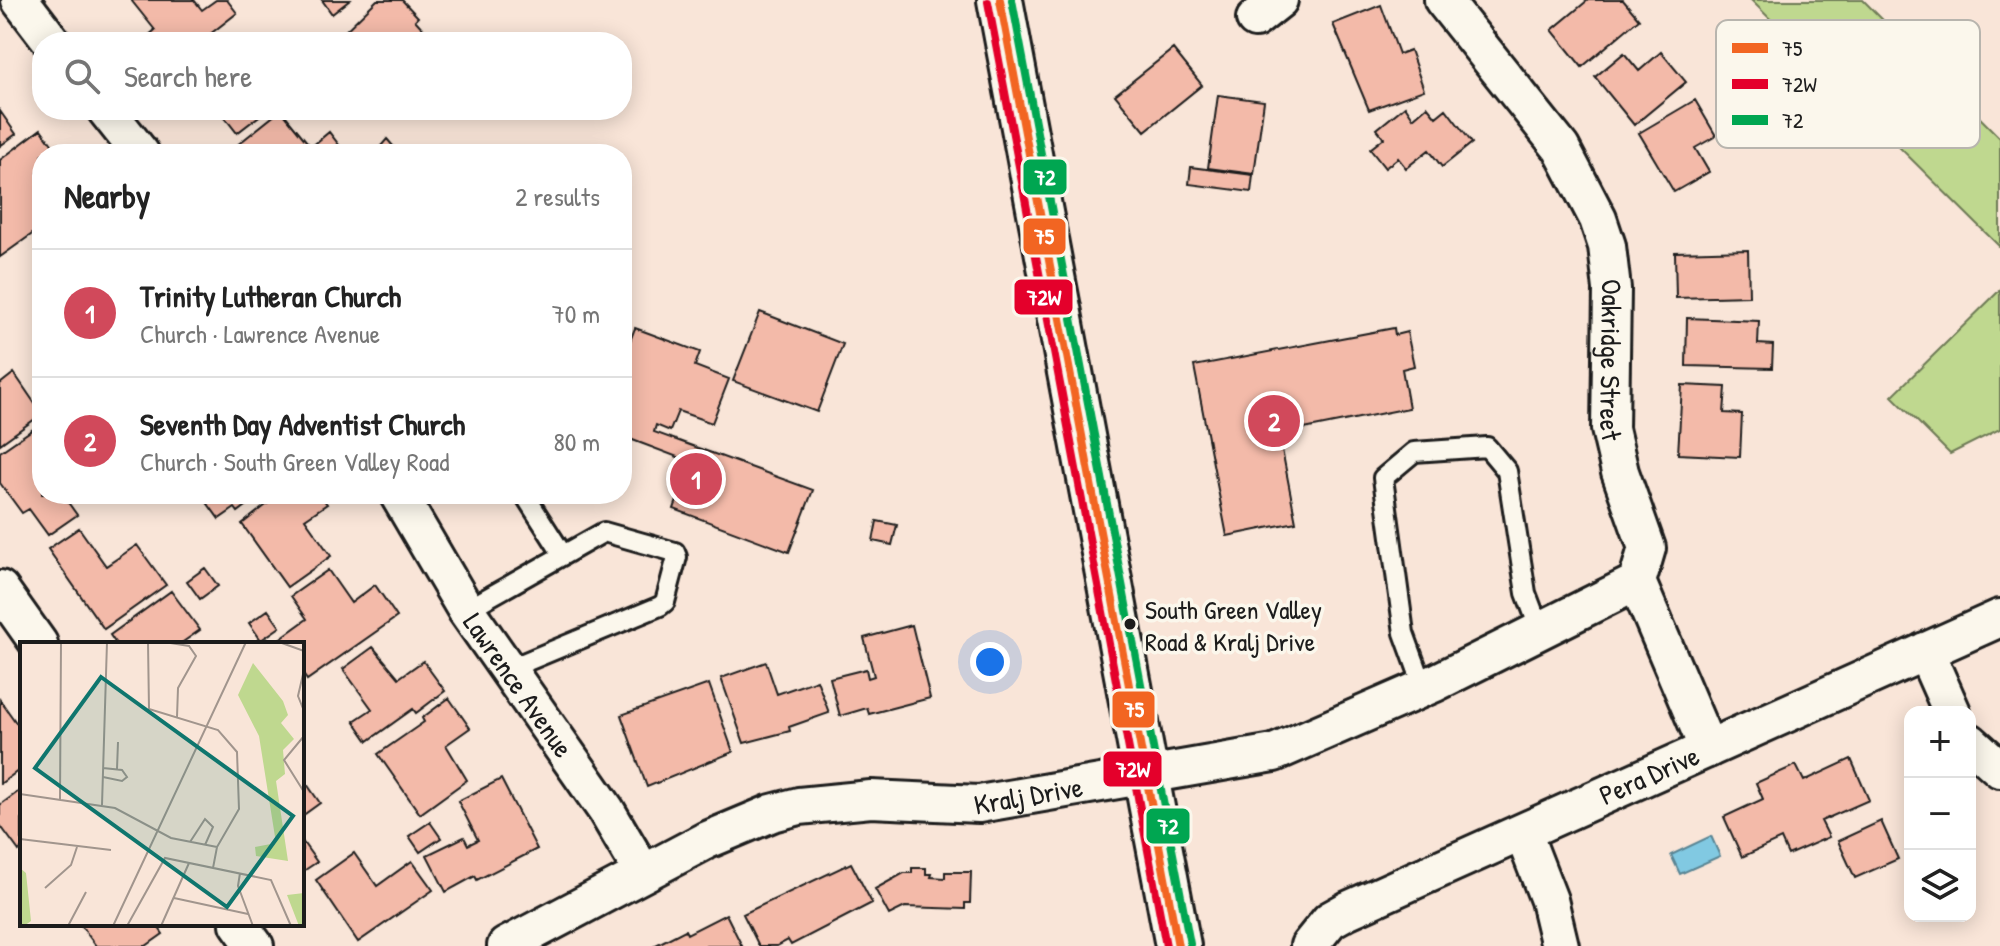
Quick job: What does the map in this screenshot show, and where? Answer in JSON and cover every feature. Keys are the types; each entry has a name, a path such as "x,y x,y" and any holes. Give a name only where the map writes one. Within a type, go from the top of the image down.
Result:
{"main road":[{"path":"1000,0 1178,946"}],"street":[{"path":"20,0 44,32"},
{"name":"Oakridge Street","path":"1443,0 1561,148 1598,219 1611,268 1610,429 1620,472 1647,548 1637,582"},
{"path":"114,120 133,144"},
{"name":"Lawrence Avenue","path":"404,504 466,610 606,810 643,873"},
{"path":"1637,582 1708,749"},
{"name":"Kralj Drive","path":"506,946 742,824 799,806 871,799 979,804 1274,753 1424,688 1637,582"},
{"path":"0,589 38,642"},
{"name":"Pera Drive","path":"1309,946 1330,920 1348,910 2000,618"},
{"path":"1925,651 1949,706"},
{"path":"1976,747 2000,769"},
{"path":"1523,833 1549,900 1560,946"},
{"path":"240,926 255,946"}],"lane":[{"path":"1424,688 1404,633 1383,478 1414,452 1487,447 1507,471 1526,593 1540,630"},
{"path":"530,504 563,555"},
{"path":"466,610 610,531 675,552 677,557 665,602 660,606 506,670"}],"green space":[{"path":"1751,0 1863,0 1883,20 1771,20"},
{"path":"1980,118 2000,138 2000,247 1900,148 1980,148"},
{"path":"2000,290 2000,429 1950,454 1892,396"}],"water":[{"path":"1711,836 1720,856 1680,874 1671,855"}],"building":[{"path":"131,0 194,0 202,10 216,0 227,0 237,13 213,32 153,32 155,30"},
{"path":"322,0 350,0 332,14"},
{"path":"377,0 402,0 418,17 415,20 426,32 344,32"},
{"path":"1588,0 1623,0 1639,19 1582,67 1552,30"},
{"path":"1381,5 1399,54 1410,50 1424,90 1369,110 1333,24"},
{"path":"1173,49 1202,85 1145,131 1115,95"},
{"path":"1661,52 1686,82 1634,125 1595,77 1624,53 1639,71"},
{"path":"1218,95 1264,101 1254,174 1208,168"},
{"path":"1695,100 1716,136 1695,148 1709,172 1674,192 1639,133"},
{"path":"1405,106 1413,118 1427,106 1436,117 1446,109 1472,143 1442,167 1429,150 1406,168 1398,158 1385,168 1370,149 1384,138 1377,129"},
{"path":"0,111 16,134 0,146"},
{"path":"227,120 254,120 237,133"},
{"path":"268,120 289,120 309,144 238,144"},
{"path":"41,129 52,144 32,144 32,234 0,257 0,160"},
{"path":"329,132 338,144 315,144"},
{"path":"1191,167 1253,175 1251,192 1189,184"},
{"path":"1748,250 1749,296 1676,298 1675,252"},
{"path":"760,312 843,344 817,412 733,381"},
{"path":"1687,318 1759,321 1758,344 1773,345 1772,368 1686,366"},
{"path":"635,328 700,352 695,366 729,379 712,423 678,411 670,431 656,425 654,432 813,490 789,552 674,509 691,462 632,440 632,336"},
{"path":"1394,328 1395,335 1407,332 1414,366 1402,369 1409,408 1279,434 1296,522 1227,536 1194,366"},
{"path":"14,373 32,399 32,421 0,444 0,384"},
{"path":"1682,385 1726,387 1724,413 1742,414 1740,457 1678,454"},
{"path":"32,430 32,504 69,504 77,515 48,535 29,509 22,513 0,483 0,452"},
{"path":"208,504 249,504 238,512 235,508 219,519"},
{"path":"267,504 327,504 305,519 331,556 287,587 242,524"},
{"path":"877,521 897,525 892,545 873,541"},
{"path":"79,528 106,566 137,545 166,585 104,629 48,549"},
{"path":"205,568 218,586 200,599 187,581"},
{"path":"328,570 351,603 375,585 397,617 307,680 304,676 304,642 278,640 307,619 291,596"},
{"path":"171,591 200,630 183,642 115,642 110,635"},
{"path":"268,610 280,627 261,640 249,623"},
{"path":"912,625 930,698 869,714 867,708 840,716 830,678 866,669 868,678 874,676 864,638"},
{"path":"373,647 399,678 423,661 445,691 416,713 413,709 368,741 354,721 372,709 343,669"},
{"path":"766,662 777,694 817,680 829,713 789,727 790,731 744,743 721,678"},
{"path":"709,684 733,752 647,787 621,715"},
{"path":"449,698 470,728 446,745 467,780 420,814 378,754 424,722 422,718"},
{"path":"0,700 20,728 20,769 0,784"},
{"path":"1851,759 1869,800 1821,821 1829,837 1788,855 1781,839 1742,857 1724,817 1763,799 1756,783 1796,765 1804,781"},
{"path":"501,779 537,849 446,892 427,855 464,837 468,845 478,840 458,801"},
{"path":"304,780 320,803 304,815"},
{"path":"20,790 19,851 0,825 0,805"},
{"path":"1881,821 1898,859 1855,878 1838,841"},
{"path":"430,822 441,838 420,852 409,836"},
{"path":"304,844 317,862 304,871"},
{"path":"354,853 377,886 412,861 433,890 358,942 316,880"},
{"path":"851,863 872,903 791,945 788,940 777,946 759,946 743,914"},
{"path":"912,868 926,868 926,874 932,874 931,877 945,878 945,872 971,872 970,903 965,903 965,909 905,907 889,915 875,889 904,873 912,873"},
{"path":"726,914 742,946 654,946 685,930 687,934"},
{"path":"81,926 157,926 163,934 146,946 96,946"}],"transit line":[{"name":"75","path":"1000,0 1178,946"},
{"name":"72","path":"1012,0 1190,944"},
{"name":"72W","path":"988,2 1166,946"}],"place":[{"name":"Seventh Day Adventist Church","path":"1274,421"},
{"name":"Trinity Lutheran Church","path":"696,479"},
{"name":"South Green Valley Road & Kralj Drive","path":"1130,624"}]}
